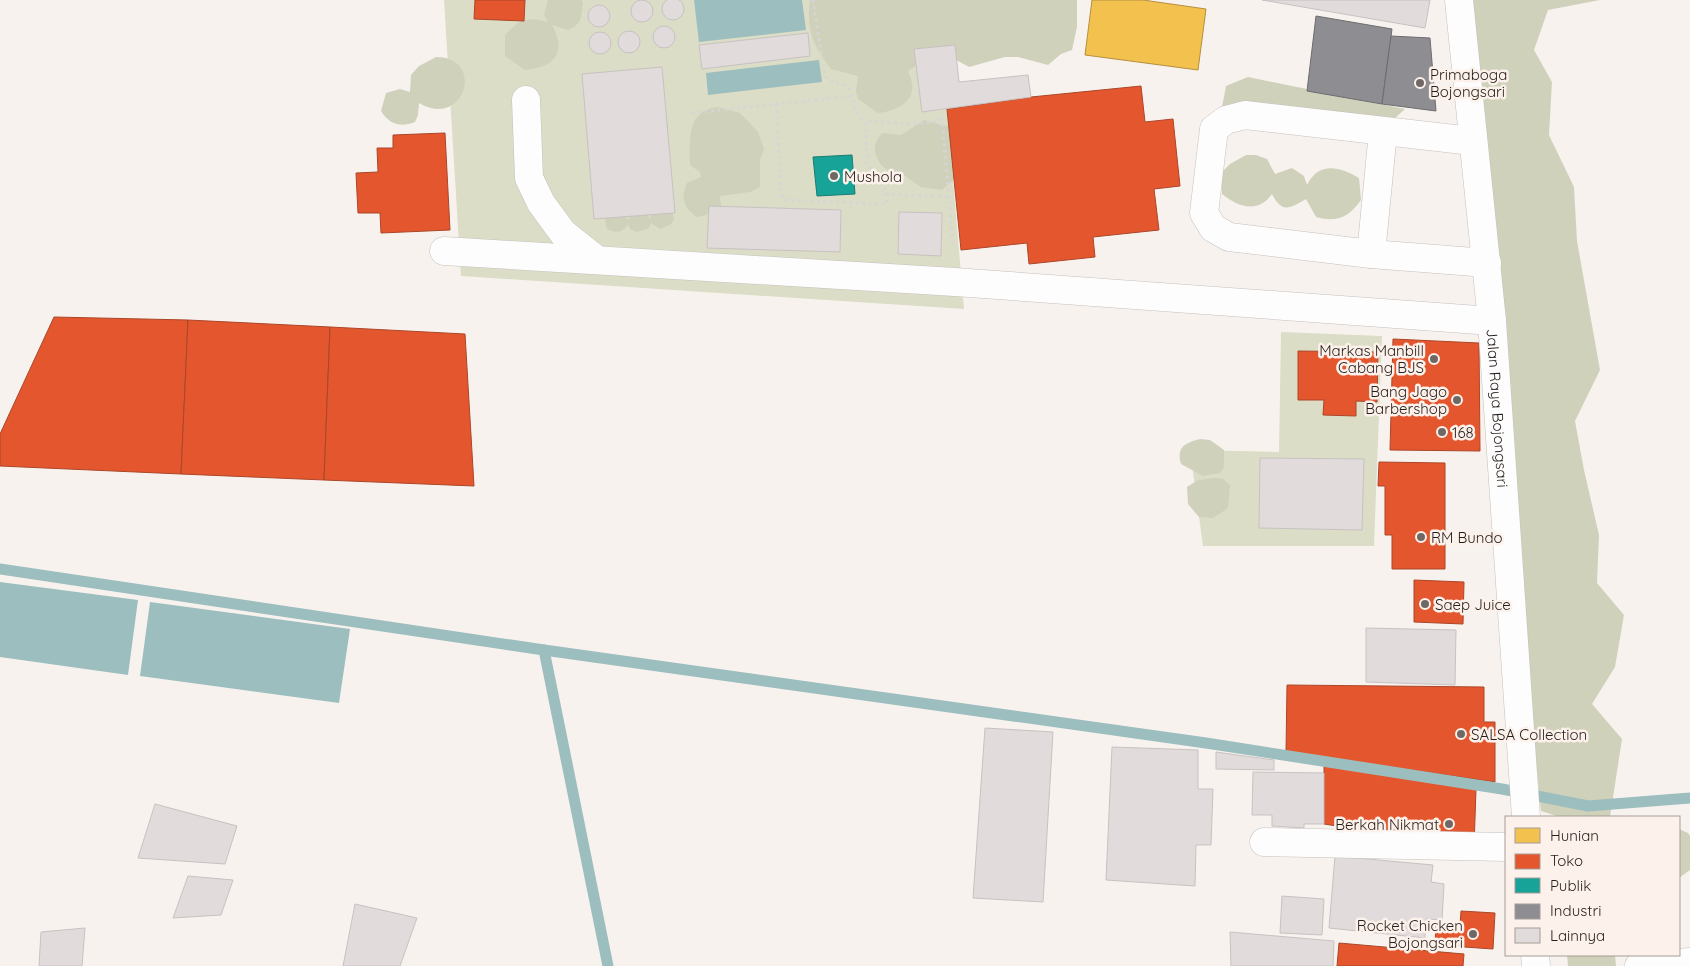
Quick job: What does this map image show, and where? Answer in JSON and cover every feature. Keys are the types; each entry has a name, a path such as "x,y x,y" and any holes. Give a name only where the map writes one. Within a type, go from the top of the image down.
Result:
{"main road":[{"name":"Jalan Raya Bojongsari","path":"1459,0 1492,321 1526,816"},
{"path":"526,100 529,178 541,203 563,234 598,260"},
{"path":"1472,141 1245,115 1226,120 1214,129 1204,213 1213,228 1229,237 1371,254 1487,263"},
{"path":"1371,254 1383,132"},
{"path":"444,251 955,282 1492,321"},
{"path":"1264,842 1505,847"},
{"path":"1639,966 1690,962"}],"path":[{"path":"813,0 824,72 828,80 846,85 853,96 856,112 860,118 866,121 915,124 942,120 950,197 955,282"},
{"path":"692,113 853,96"},
{"path":"777,104 780,192 784,200 887,204 880,176 867,165 866,121"},
{"path":"886,194 950,197"}],"green space":[{"path":"444,0 909,0 922,112 947,109 964,309 461,276"},
{"path":"548,0 581,0 583,2 580,19 573,28 568,30 552,25 558,43 558,51 555,57 544,66 525,70 505,56 505,35 515,25 524,20 535,19 548,22 544,15"},
{"path":"810,0 1077,0 1077,27 1072,50 1061,54 1048,65 1018,57 1005,57 969,67 949,56 923,61 908,71 912,89 907,101 895,109 878,113 858,99 856,91 858,76 831,69 815,45 809,21"},
{"path":"1473,0 1600,0 1548,10 1534,50 1552,82 1549,135 1574,187 1577,241 1600,370 1575,421 1599,535 1597,583 1624,615 1615,667 1592,704 1622,739 1610,816 1557,816 1541,811 1487,263"},
{"path":"436,57 452,60 461,68 465,79 463,90 458,100 448,107 435,109 419,103 415,122 400,125 391,122 381,111 386,93 400,89 410,92 411,75 419,66"},
{"path":"1248,77 1405,109 1394,119 1222,107 1226,86"},
{"path":"717,107 740,113 758,132 764,149 760,160 760,187 750,192 720,196 721,206 706,215 697,217 684,202 687,183 701,177 700,172 690,165 690,137 695,121 700,114"},
{"path":"924,120 953,128 958,176 942,190 921,187 898,171 893,173 887,170 882,166 876,155 876,143 883,133 901,135"},
{"path":"1246,155 1256,155 1267,159 1275,174 1292,168 1304,176 1307,185 1312,177 1324,169 1330,168 1345,171 1359,178 1361,200 1352,211 1336,219 1316,217 1306,199 1291,207 1283,207 1272,194 1261,204 1254,206 1241,205 1222,194 1221,173 1230,164"},
{"path":"623,211 628,220 631,215 646,211 650,219 653,211 672,212 674,219 671,224 660,229 651,223 649,228 637,232 630,229 628,224 619,231 607,229 605,220 607,215"},
{"path":"1281,332 1382,336 1374,546 1203,546 1190,450 1279,452"},
{"path":"1200,439 1210,440 1224,450 1224,467 1220,473 1203,476 1181,464 1180,453 1183,447 1190,442"},
{"path":"1223,479 1230,485 1228,508 1213,518 1199,517 1188,504 1187,487 1198,480"},
{"path":"1680,829 1690,836 1690,870 1680,877"},
{"path":"1567,956 1615,956 1616,966 1568,966"}],"water":[{"path":"694,0 802,0 806,30 699,42"},
{"path":"819,60 822,82 708,95 706,73"},
{"path":"0,582 138,600 128,675 0,657"},
{"path":"150,602 350,629 339,703 140,676"}],"building: Hunian":[{"path":"1092,0 1143,0 1206,9 1198,70 1085,55"}],"building: Toko":[{"path":"475,0 525,0 524,21 474,19"},
{"path":"1141,86 1145,122 1173,119 1180,186 1154,189 1159,230 1093,237 1095,257 1029,264 1027,243 961,250 947,109 1031,97"},
{"path":"445,133 450,230 381,233 380,213 358,213 356,173 378,172 377,148 393,148 393,135"},
{"path":"54,317 188,320 181,474 0,466 0,434"},
{"path":"188,320 330,327 324,480 181,474"},
{"path":"330,327 465,334 474,486 324,480"},
{"path":"1393,339 1479,343 1480,451 1390,450"},
{"path":"1298,351 1378,352 1377,402 1356,401 1356,416 1323,415 1324,400 1298,400"},
{"path":"1379,462 1445,463 1445,569 1392,569 1392,535 1385,535 1385,486 1378,486"},
{"path":"1414,580 1464,582 1463,624 1414,622"},
{"path":"1287,685 1484,687 1484,722 1495,722 1495,782 1286,752"},
{"path":"1324,765 1476,789 1474,847 1324,824"},
{"path":"1461,911 1495,913 1493,949 1435,945 1436,924 1460,925"},
{"path":"1339,943 1464,954 1463,966 1337,966"}],"building: Publik":[{"name":"Mushola","path":"852,155 855,194 817,196 813,157"}],"building: Industri":[{"path":"1316,16 1392,29 1382,104 1307,91"},
{"path":"1391,36 1430,38 1436,111 1382,104"}],"building: Lainnya":[{"path":"677,-1 684,9 681,17 673,20 665,17 662,9 665,1"},
{"path":"642,0 650,3 653,11 650,19 642,22 634,19 631,11 634,3"},
{"path":"1262,0 1430,0 1425,28"},
{"path":"599,5 607,8 610,16 607,24 599,27 591,24 588,16 591,8"},
{"path":"664,26 672,29 675,37 672,45 664,48 656,45 653,37 656,29"},
{"path":"629,31 637,34 640,42 637,50 629,53 621,50 618,42 621,34"},
{"path":"600,32 608,35 611,43 608,51 600,54 592,51 589,43 592,35"},
{"path":"808,33 810,56 702,69 699,45"},
{"path":"955,45 959,82 1028,75 1031,97 922,112 914,49"},
{"path":"662,67 675,213 594,219 582,74"},
{"path":"709,206 841,210 840,252 707,248"},
{"path":"899,212 942,213 941,256 898,254"},
{"path":"1260,458 1364,459 1362,530 1259,528"},
{"path":"1366,628 1456,630 1455,685 1366,682"},
{"path":"985,728 1053,732 1043,902 973,898"},
{"path":"1112,747 1198,750 1198,789 1213,789 1211,845 1196,845 1195,886 1106,880"},
{"path":"1216,752 1274,760 1274,770 1216,769"},
{"path":"1253,772 1324,773 1324,824 1304,824 1304,828 1272,826 1272,815 1252,815"},
{"path":"155,804 237,826 225,864 138,858"},
{"path":"1335,856 1433,865 1431,882 1444,884 1442,920 1426,919 1425,938 1329,928"},
{"path":"188,876 233,880 221,915 173,918"},
{"path":"1282,896 1324,899 1322,935 1280,933"},
{"path":"355,904 417,918 400,966 343,966"},
{"path":"85,928 82,966 39,966 41,932"},
{"path":"1230,932 1334,941 1333,966 1231,966"}],"waterway":[{"path":"0,569 544,650 1206,743 1502,789 1588,806 1690,798"},
{"path":"544,650 608,966"}],"place":[{"name":"Primaboga Bojongsari","path":"1420,83"},
{"name":"Mushola","path":"834,176"},
{"name":"Markas Manbill Cabang BJS","path":"1434,359"},
{"name":"Bang Jago Barbershop","path":"1457,400"},
{"name":"168","path":"1442,432"},
{"name":"RM Bundo","path":"1421,537"},
{"name":"Saep Juice","path":"1425,604"},
{"name":"SALSA Collection","path":"1461,734"},
{"name":"Berkah Nikmat","path":"1449,824"},
{"name":"Rocket Chicken Bojongsari","path":"1473,934"}]}
